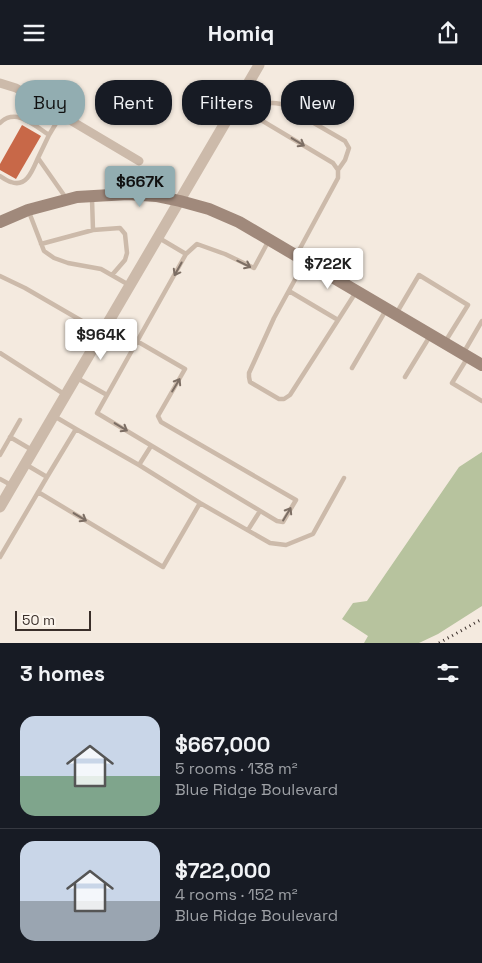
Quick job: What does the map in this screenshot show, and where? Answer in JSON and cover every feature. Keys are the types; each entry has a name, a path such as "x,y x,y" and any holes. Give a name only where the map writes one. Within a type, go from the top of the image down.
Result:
{"main road":[{"path":"0,222 67,199 128,193 156,196 209,209 239,222 482,365"}],"street":[{"path":"251,80 260,65"},
{"path":"0,83 15,88"},
{"path":"78,125 139,161"},
{"path":"0,507 224,125"}],"lane":[{"path":"271,102 281,103 345,141 349,148 345,160 338,170 338,177 301,258 289,291 274,318 249,373 250,382 279,399 284,399 290,395 357,291"},
{"path":"0,123 13,116 24,119 49,135"},
{"path":"0,176 11,183 19,183 29,178 55,125"},
{"path":"269,125 333,163 338,170"},
{"path":"38,158 67,199"},
{"path":"92,196 93,230"},
{"path":"28,211 44,251 54,258 68,263 101,269 130,285"},
{"path":"41,243 93,230 120,228 125,234 127,253 125,260 112,275"},
{"path":"158,238 186,254"},
{"path":"0,276 105,329 138,342 185,369 158,416 161,422 296,500 283,522 276,521 97,413 138,342 186,254 197,244 225,254 254,268 270,240"},
{"path":"352,368 391,311 419,275 468,305 445,343"},
{"path":"289,291 338,320"},
{"path":"482,321 452,383 482,401"},
{"path":"405,377 431,335"},
{"path":"0,353 66,395"},
{"path":"76,377 107,395"},
{"path":"54,416 270,543 286,545 313,534 344,478"},
{"path":"0,455 20,420"},
{"path":"0,557 76,429"},
{"path":"10,437 33,451"},
{"path":"140,465 151,445"},
{"path":"25,464 47,477"},
{"path":"0,479 12,486"},
{"path":"38,492 164,567 200,503"},
{"path":"248,530 260,511"}],"green space":[{"path":"482,452 482,606 438,634 419,643 364,643 368,636 342,619 353,603 367,601 459,467"}],"building":[{"path":"22,125 41,136 16,179 0,170 0,164"}],"railway":[{"path":"439,643 482,619"}]}
